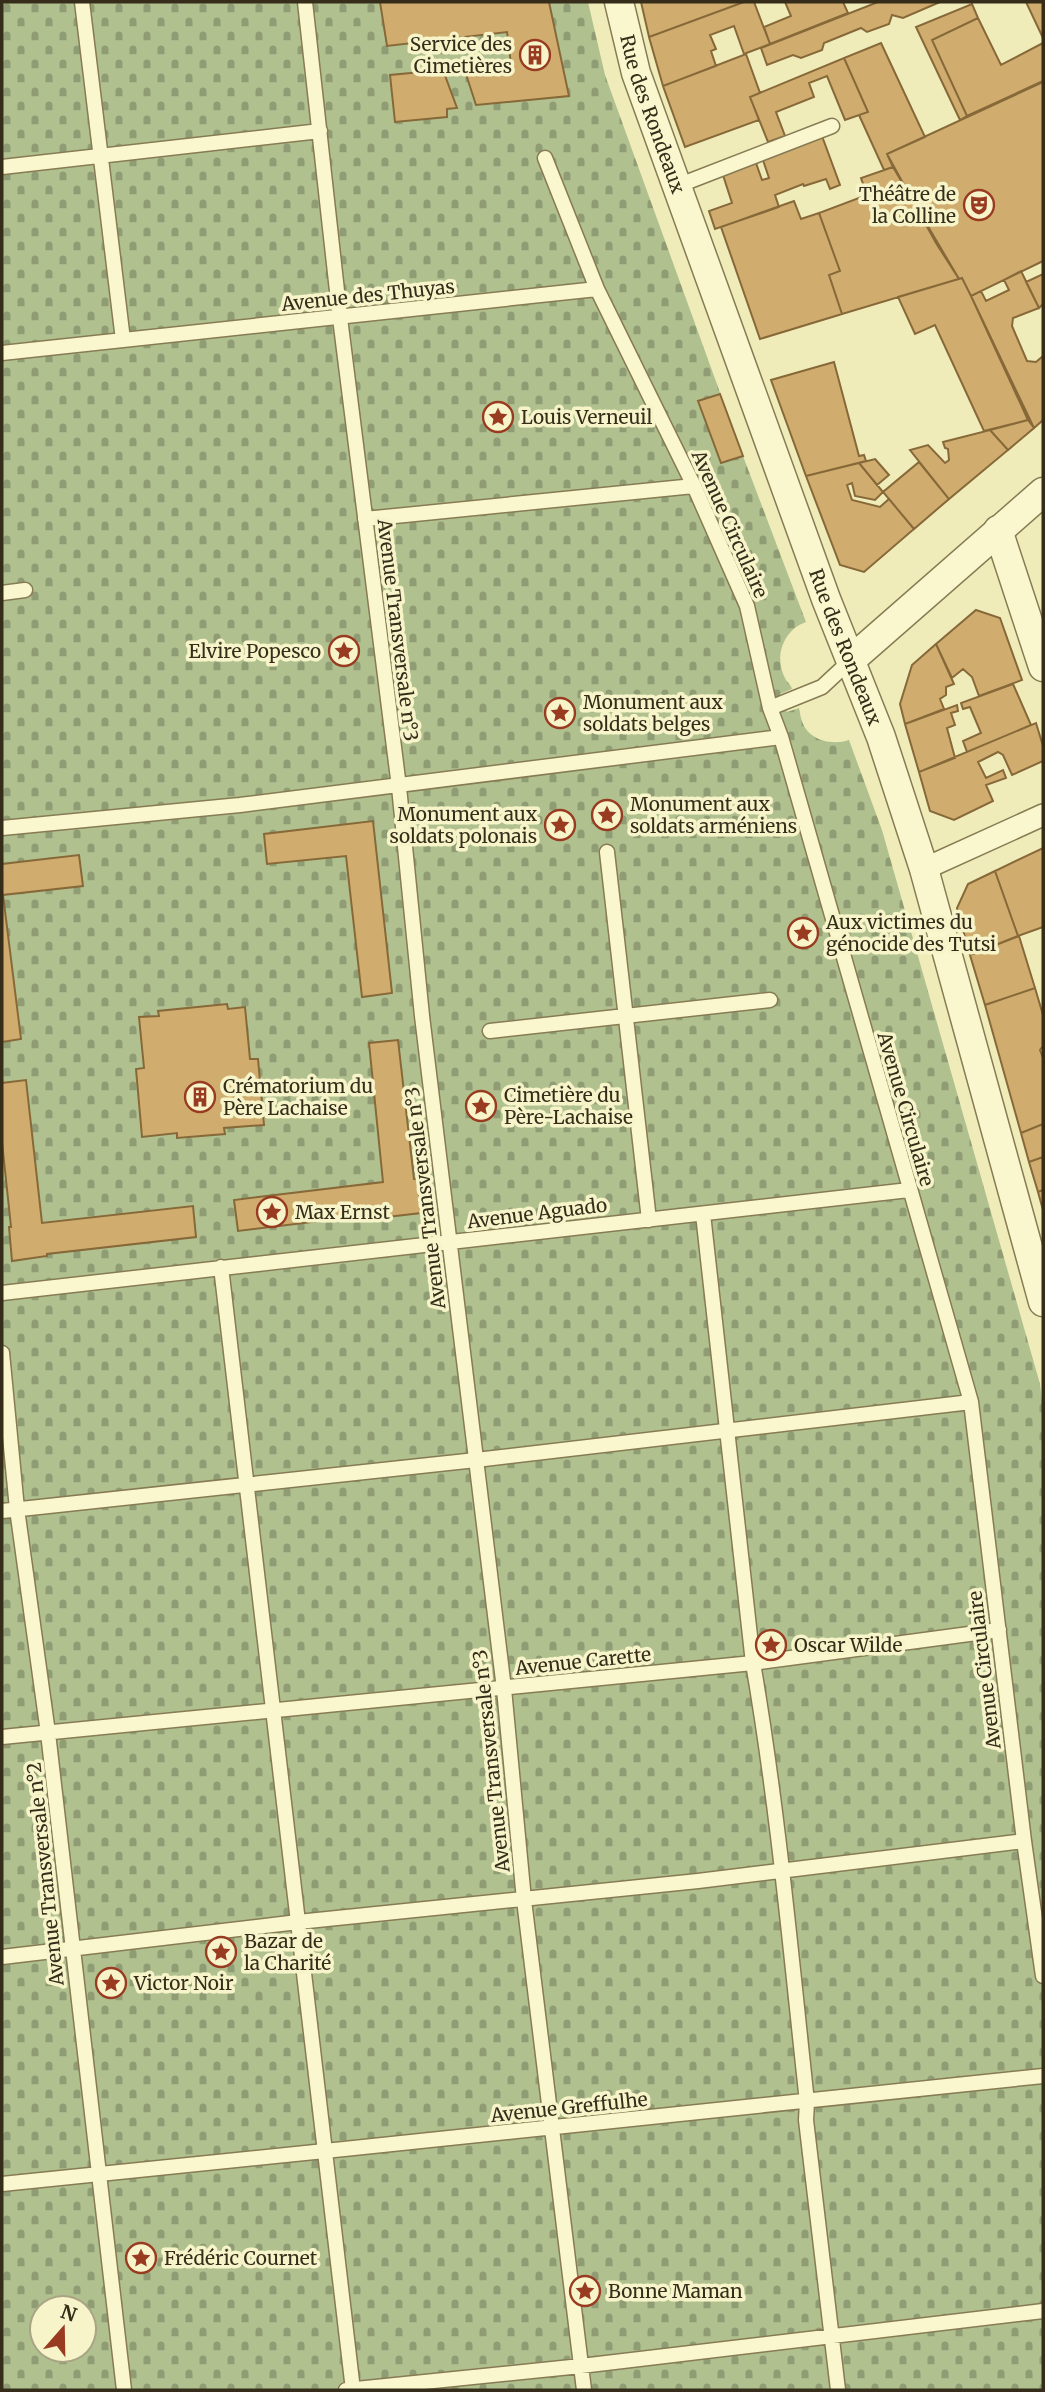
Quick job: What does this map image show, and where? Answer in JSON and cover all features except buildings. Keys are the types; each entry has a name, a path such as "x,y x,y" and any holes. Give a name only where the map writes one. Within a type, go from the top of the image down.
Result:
{"street":[{"name":"Rue des Rondeaux","path":"619,2 636,73 826,599 881,737 924,869 1043,1302"},
{"path":"851,660 1043,492"},
{"path":"998,530 1043,667"},
{"path":"924,869 1043,815"}],"lane":[{"path":"82,2 123,340"},
{"name":"Avenue Transversale n°3","path":"305,2 340,318 399,787 422,1016 504,1689 524,1900 584,2390"},
{"path":"677,186 832,126"},
{"path":"2,167 320,131"},
{"path":"545,158 597,289"},
{"name":"Avenue des Thuyas","path":"2,354 597,289"},
{"name":"Avenue Circulaire","path":"597,289 694,486 747,606 770,708 781,737 971,1402 1043,1976"},
{"path":"365,519 694,486"},
{"path":"2,593 25,590"},
{"path":"770,708 822,687 851,660"},
{"path":"2,828 399,787 781,737"},
{"path":"607,852 649,1220"},
{"path":"490,1031 770,1000"},
{"name":"Avenue Aguado","path":"2,1293 909,1190"},
{"path":"703,1214 753,1663 765,1727 782,1871 807,2102 806,2120 838,2390"},
{"path":"222,1268 353,2390"},
{"name":"Avenue Transversale n°2","path":"2,1353 9,1510 48,1733 124,2390"},
{"path":"9,1510 476,1460 971,1402"},
{"name":"Avenue Carette","path":"2,1737 753,1663 999,1630"},
{"path":"2,1957 782,1871 1024,1841"},
{"name":"Avenue Greffulhe","path":"2,2184 1043,2077"},
{"path":"346,2390 581,2366 1043,2311"}],"green space":[{"name":"Cimetière du Père-Lachaise","path":"2,2 588,2 605,75 806,622 791,631 782,646 782,672 792,689 780,694 787,712 799,708 804,726 814,736 835,742 849,740 882,830 1040,1384 1043,1409 1043,2390 2,2390"}],"place":[{"name":"Service des Cimetières","path":"535,55"},
{"name":"Théâtre de la Colline","path":"979,205"},
{"name":"Louis Verneuil","path":"498,417"},
{"name":"Elvire Popesco","path":"344,651"},
{"name":"Monument aux soldats belges","path":"560,713"},
{"name":"Monument aux soldats arméniens","path":"607,815"},
{"name":"Monument aux soldats polonais","path":"560,825"},
{"name":"Aux victimes du génocide des Tutsi","path":"803,933"},
{"name":"Crématorium du Père Lachaise","path":"200,1097"},
{"name":"Cimetière du Père-Lachaise","path":"481,1106"},
{"name":"Max Ernst","path":"272,1212"},
{"name":"Oscar Wilde","path":"771,1645"},
{"name":"Bazar de la Charité","path":"221,1952"},
{"name":"Victor Noir","path":"111,1983"},
{"name":"Frédéric Cournet","path":"141,2258"},
{"name":"Bonne Maman","path":"585,2291"}]}
